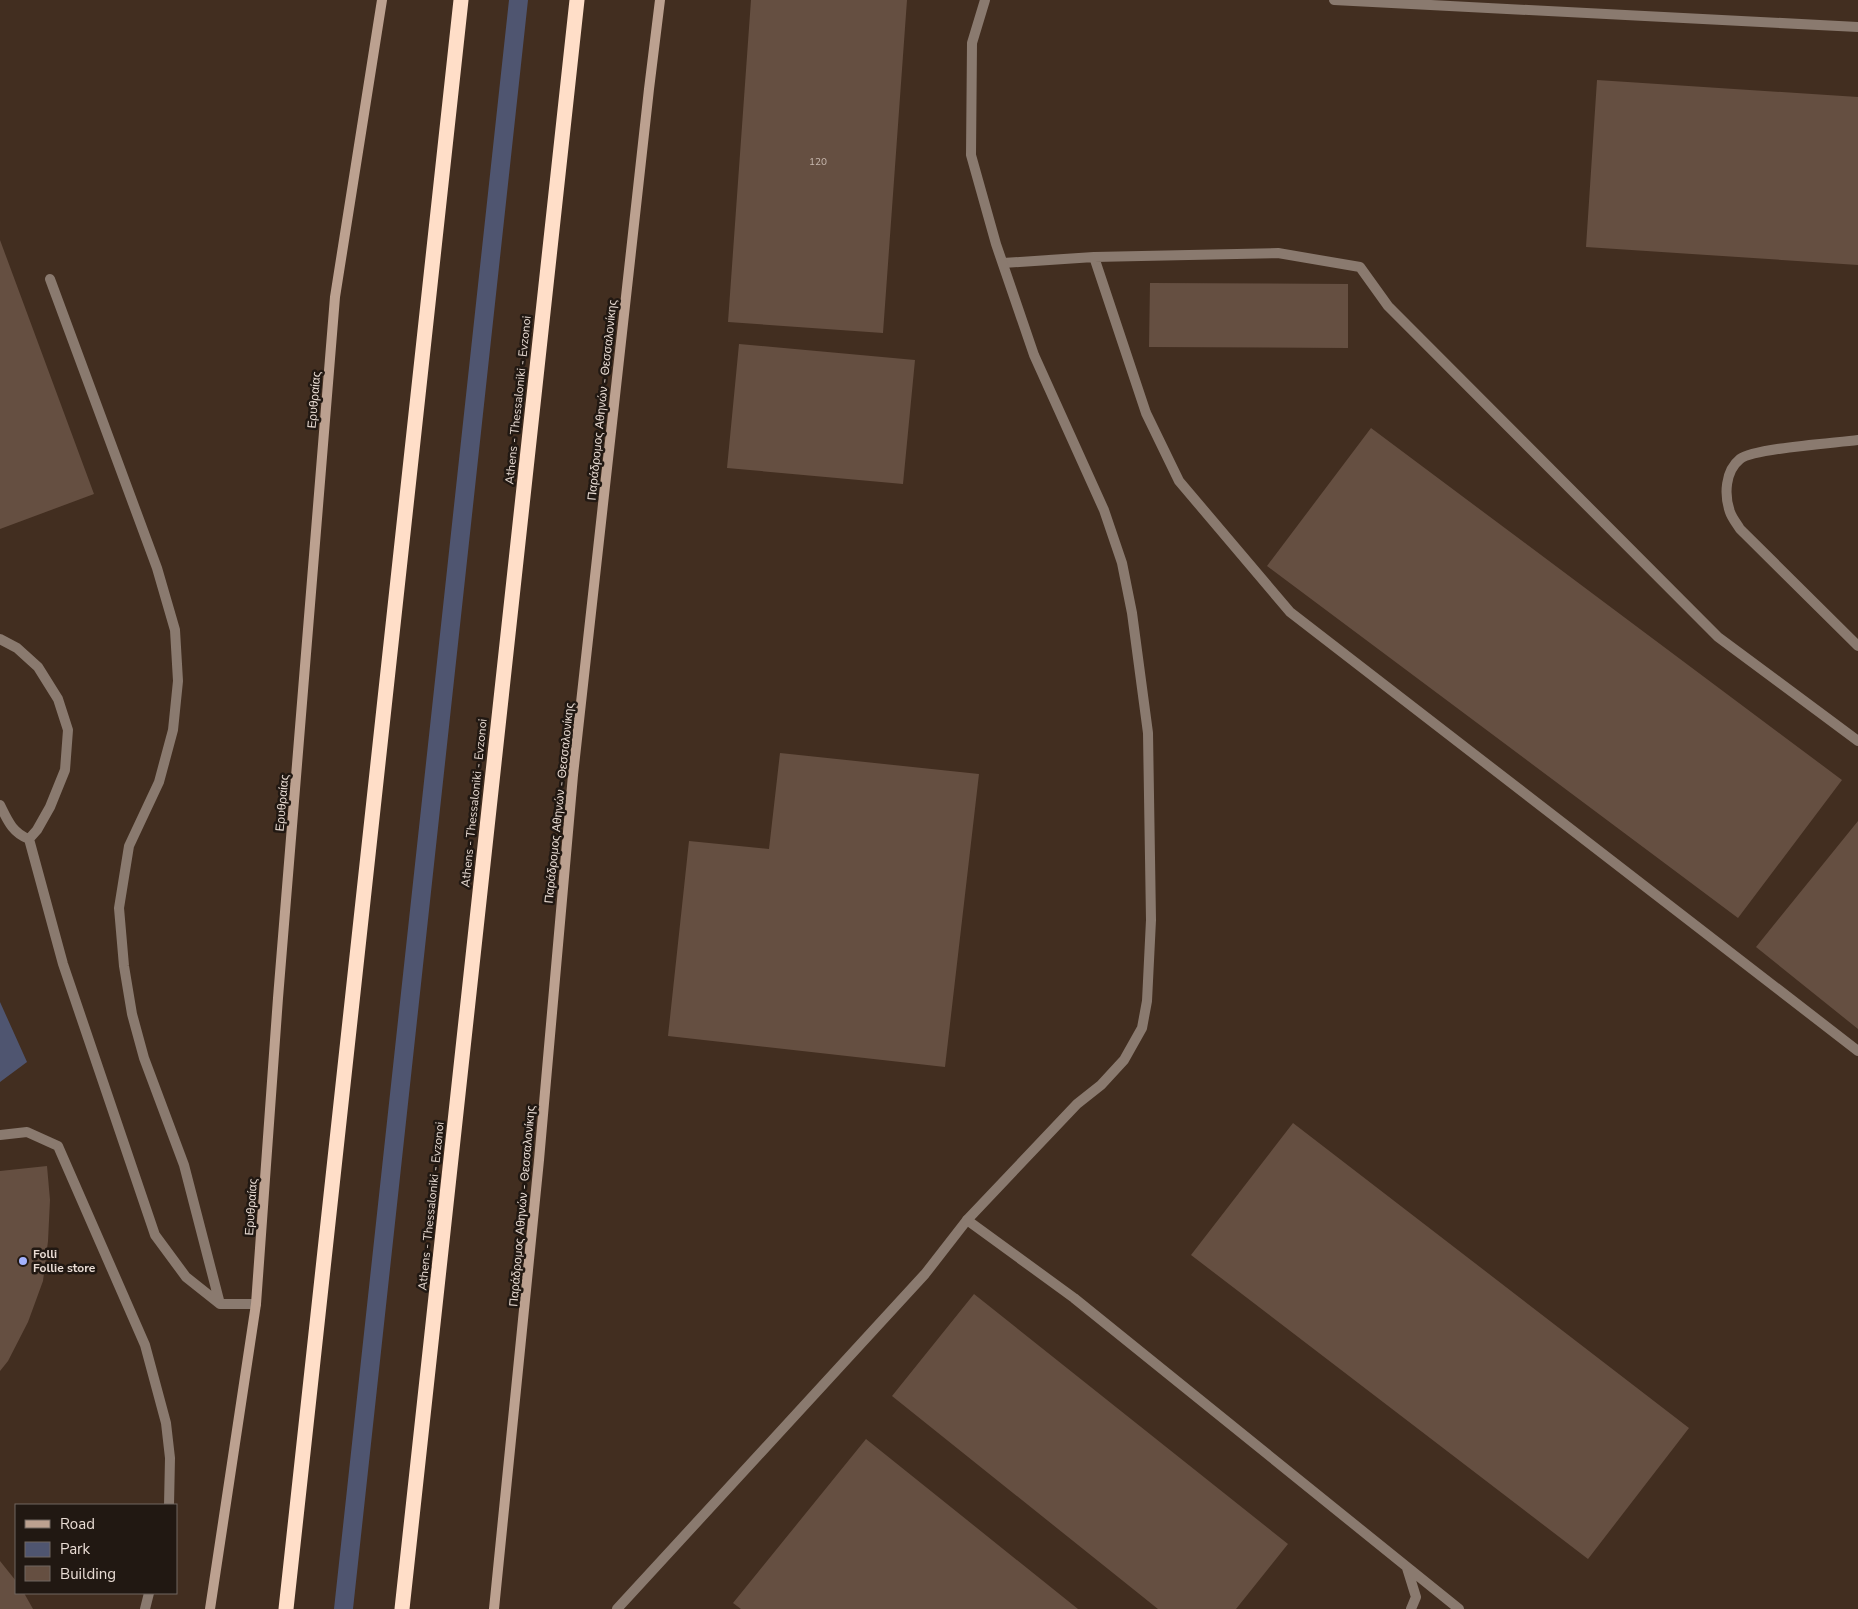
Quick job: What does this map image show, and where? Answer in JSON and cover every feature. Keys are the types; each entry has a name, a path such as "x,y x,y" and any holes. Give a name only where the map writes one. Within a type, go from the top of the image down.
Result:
{"highway":[{"path":"286,1609 461,0"},
{"name":"Athens - Thessaloniki - Evzonoi","path":"402,1609 577,0"}],"main road":[{"name":"Ερυθραίας","path":"210,1609 256,1304 335,297 382,0"},
{"name":"Παράδρομος Αθηνών - Θεσσαλονίκης","path":"494,1609 540,1160 573,775 660,0"}],"street":[{"path":"617,1609 926,1274 967,1220 1077,1104 1101,1085 1124,1060 1142,1028 1147,1001 1151,920 1148,733 1132,613 1122,563 1104,510 1034,355 1003,263 972,155 972,43 985,0"},
{"path":"1334,0 1858,27"},
{"path":"1003,263 1094,257 1278,253 1360,267 1388,306 1718,637 1858,741"},
{"path":"1094,257 1146,412 1179,481 1290,612 1858,1051"},
{"path":"50,279 157,568 174,630 178,680 173,730 159,782 129,846 119,908 124,966 132,1014 144,1058 184,1165 220,1304"},
{"path":"1858,440 1798,446 1749,455 1740,459 1726,482 1730,512 1740,529 1858,646"},
{"path":"0,639 17,648 38,667 58,699 68,730 65,770 50,807 37,830 28,838"},
{"path":"0,805 12,828 20,836 28,838"},
{"path":"28,838 63,964 155,1235 186,1277 220,1304 256,1304"},
{"path":"0,1135 26,1132 58,1146 145,1345 166,1423 170,1458 169,1504"},
{"path":"967,1220 1074,1298 1459,1609"},
{"path":"1407,1568 1416,1597 1410,1609"},
{"path":"145,1609 149,1594"}],"green space":[{"path":"509,0 528,0 353,1609 334,1609"},
{"path":"0,1002 27,1062 0,1082"}],"building":[{"path":"751,0 907,0 883,333 728,322"},
{"path":"1597,80 1858,97 1858,265 1586,247"},
{"path":"0,240 94,494 0,529"},
{"path":"1150,283 1348,284 1348,348 1149,347"},
{"path":"739,344 915,360 903,484 727,468"},
{"path":"1371,428 1842,780 1738,918 1267,566"},
{"path":"780,753 979,774 945,1067 668,1036 689,841 769,849"},
{"path":"1858,821 1858,1029 1756,947"},
{"path":"1293,1123 1689,1428 1588,1559 1191,1255"},
{"name":"Folli Follie store","path":"47,1166 50,1200 48,1241 43,1281 28,1322 8,1361 0,1371 0,1171"},
{"path":"974,1294 1288,1544 1236,1609 1158,1609 892,1396"},
{"path":"866,1439 1078,1609 741,1609 733,1603"},
{"path":"0,1561 15,1580 15,1594 25,1594 33,1609 0,1609"}],"place":[{"name":"Folli Follie store","path":"23,1261"}]}
